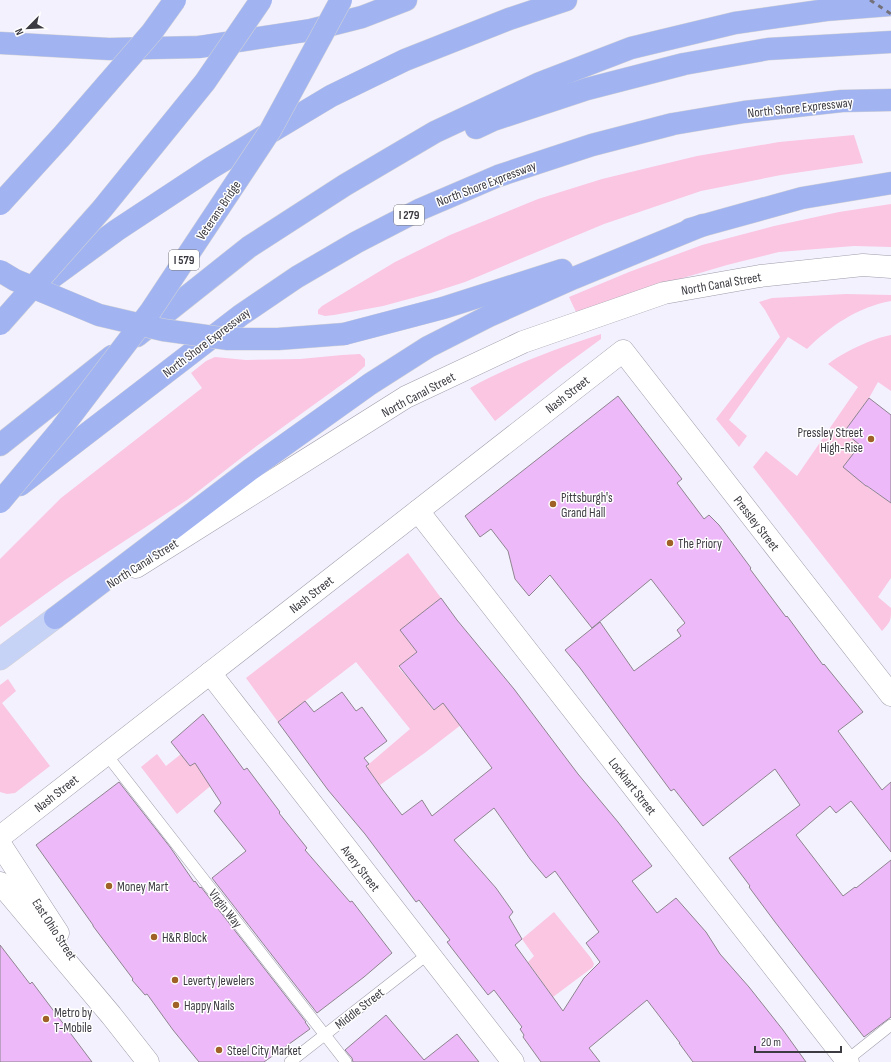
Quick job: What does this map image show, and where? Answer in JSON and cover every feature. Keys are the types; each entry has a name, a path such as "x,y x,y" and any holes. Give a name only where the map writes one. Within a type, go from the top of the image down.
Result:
{"highway":[{"path":"0,204 61,137 152,32 175,0"},
{"path":"0,324 102,209 205,82 261,0"},
{"name":"Veterans Bridge","path":"0,502 61,429 150,312 270,131 341,0"},
{"path":"0,44 109,50 199,47 311,30 362,17 406,0"},
{"path":"0,315 117,230 211,168 332,96 405,60 509,19 566,0"},
{"path":"0,445 249,248 345,185 435,132 540,83 631,48 735,23 826,10 891,4"},
{"path":"345,185 493,120 587,89 684,64 768,49 891,42"},
{"name":"North Shore Expressway","path":"0,502 241,314 304,273 357,242 421,209 498,176 527,166 592,145 673,124 744,112 842,101 891,100"},
{"path":"0,271 15,280 99,315 163,330 228,339 278,339 344,334 444,308 703,225 802,198 891,183"},
{"path":"56,618 251,469 370,384 428,347 488,316 574,278 703,225"}],"main road":[{"name":"North Canal Street","path":"0,659 56,618"}],"street":[{"name":"North Canal Street","path":"56,618 406,397 523,342 664,293 760,276 863,265 891,267"},
{"name":"Nash Street","path":"0,837 623,351"},
{"name":"Pressley Street","path":"623,351 891,695"},
{"name":"Lockhart Street","path":"418,511 848,1061"},
{"name":"Avery Street","path":"210,673 513,1062"},
{"name":"East Ohio Street","path":"0,844 111,1015"},
{"name":"East Ohio Street","path":"0,883 111,1015 148,1062"}],"lane":[{"name":"Virgin Way","path":"106,754 346,1062"},
{"name":"Middle Street","path":"290,1062 428,954"},
{"path":"848,1061 891,1025"}],"shaded area":[{"path":"854,135 863,163 781,175 701,191 604,224 465,282 431,293 383,306 334,315 325,316 318,314 318,310 322,306 395,262 450,235 538,199 602,179 697,156 779,142"},
{"path":"891,204 891,247 854,246 779,252 727,265 639,291 576,312 569,297 629,272 702,245 774,226 839,212"},
{"path":"846,294 891,295 891,301 867,308 845,319 835,325 807,349 788,337 729,420 747,436 739,447 716,419 780,337 759,302 772,298"},
{"path":"601,334 601,339 560,369 495,421 470,388 501,372 534,358"},
{"path":"891,335 891,391 878,382 869,398 844,432 860,445 844,467 866,486 891,503 891,578 878,597 891,608 891,616 889,623 882,631 753,467 766,451 797,476 858,387 828,364 858,346"},
{"path":"360,354 365,359 365,366 355,375 258,445 187,500 65,580 0,627 0,559 61,498 202,388 191,373 206,361 215,357 246,360 300,359"},
{"path":"408,553 441,598 401,630 422,648 398,667 416,687 433,710 458,692 475,714 380,785 367,768 369,764 410,729 356,662 278,722 246,678"},
{"path":"8,679 16,691 2,703 50,766 15,793 7,794 0,792 0,685"},
{"path":"157,754 166,766 181,754 190,766 196,762 214,783 177,814 141,767"},
{"path":"554,912 591,958 594,964 593,967 553,997 528,962 534,956 522,939"}],"building":[{"path":"618,396 682,479 677,483 704,519 709,515 719,525 786,617 787,616 823,665 824,664 863,712 838,731 882,790 891,782 891,852 851,801 836,813 830,806 796,835 843,896 855,887 856,888 891,860 891,1017 864,1037 775,922 729,858 800,805 775,769 703,826 674,789 671,791 565,650 600,622 634,671 681,636 677,630 685,623 651,579 592,628 550,575 529,596 515,579 508,551 491,529 480,537 465,516"},
{"name":"Pressley Street High-Rise","path":"869,398 891,415 891,503 866,486 843,467 860,445 844,432"},
{"path":"441,598 457,620 514,689 578,774 652,866 632,881 657,913 676,898 706,932 720,954 749,987 806,1062 693,1062 647,1000 589,1048 600,1062 541,1062 523,1037 524,1035 520,1029 522,1027 494,990 488,995 447,942 450,940 419,900 416,902 365,834 328,790 278,722 305,701 314,712 342,692 356,711 362,707 387,741 364,758 369,764 366,766 383,790 402,815 422,800 432,816 492,768 443,703 434,710 399,666 417,652 400,630","holes":["494,808 530,859 546,878 555,871 599,932 586,943 600,962 584,978 563,1011 515,945 522,939 509,917 513,912 496,888 454,840"]},
{"path":"203,714 244,770 247,768 280,812 279,813 307,848 305,850 350,902 352,901 392,953 364,977 317,1013 212,878 246,851 214,811 221,803 195,763 190,766 171,742"},
{"path":"119,782 170,847 194,882 195,881 200,888 201,887 310,1029 264,1062 199,1062 173,1030 147,994 145,995 132,980 133,979 93,926 36,845"},
{"path":"0,945 30,984 32,982 92,1062 0,1062"},
{"path":"386,1015 424,1060 457,1034 479,1062 353,1062 352,1058 345,1050"}],"railway":[{"path":"870,0 891,14"}],"place":[{"name":"Pressley Street High-Rise","path":"871,439"},
{"name":"Pittsburgh's Grand Hall","path":"553,504"},
{"name":"The Priory","path":"670,543"},
{"name":"Money Mart","path":"109,886"},
{"name":"H&R Block","path":"154,937"},
{"name":"Leverty Jewelers","path":"175,980"},
{"name":"Happy Nails","path":"176,1005"},
{"name":"Metro by T-Mobile","path":"46,1019"},
{"name":"Steel City Market","path":"219,1050"}]}
